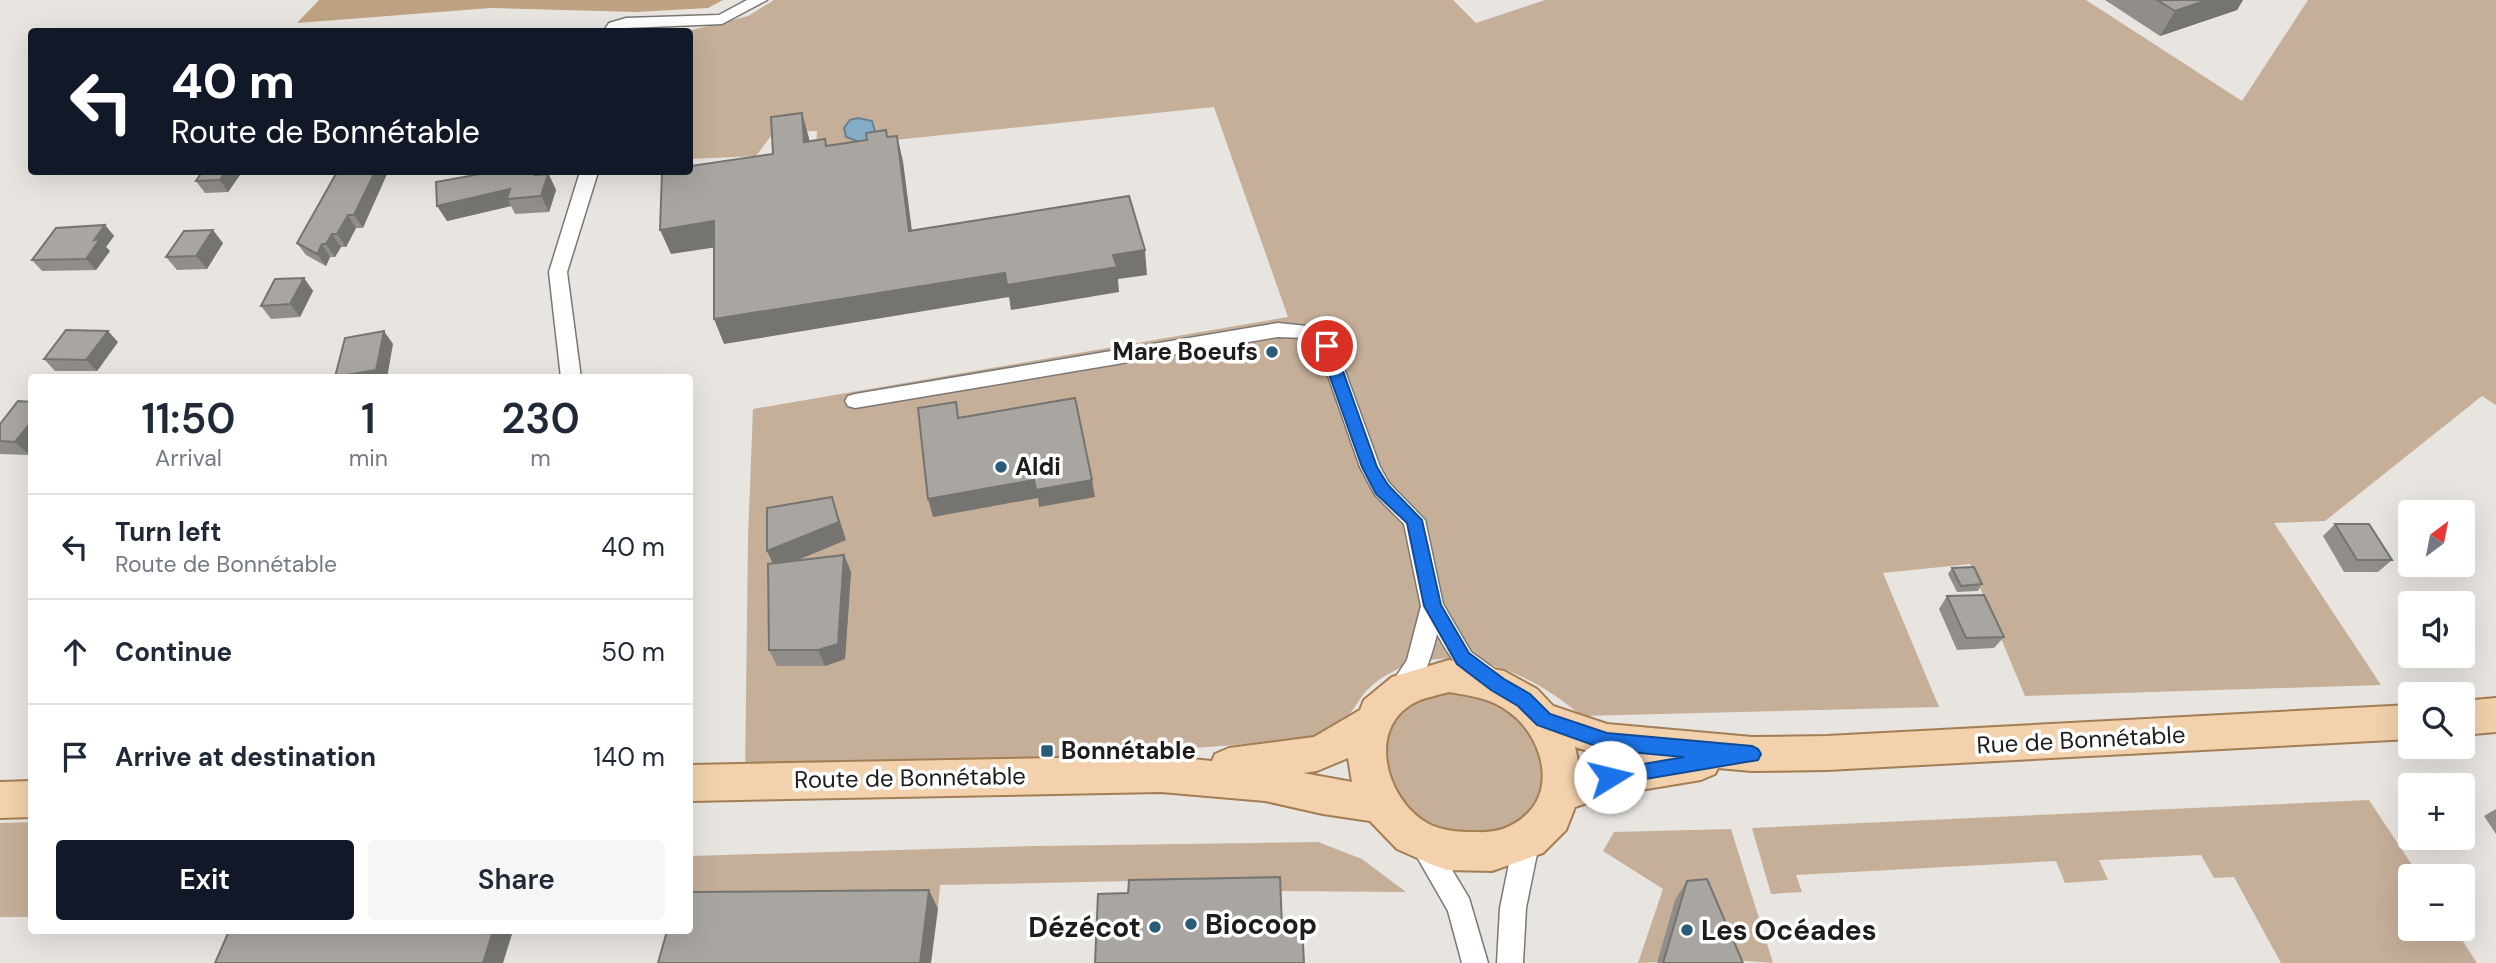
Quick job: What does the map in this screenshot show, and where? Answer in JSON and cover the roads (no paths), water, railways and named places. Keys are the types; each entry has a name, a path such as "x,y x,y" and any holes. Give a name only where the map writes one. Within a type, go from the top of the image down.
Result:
{"main road":[{"path":"1161,774 1317,754 1337,745 1386,707 1417,683 1441,677 1474,677 1498,685 1524,700 1544,720 1556,740 1562,759 1560,794 1550,818 1527,839 1509,848 1478,854 1451,852 1421,841 1402,828 1380,804 1370,783 1365,760 1368,736 1386,707"},
{"path":"2475,717 2496,715"},
{"path":"1544,720 1607,741 1752,754"},
{"name":"Rue de Bonnétable","path":"1752,754 1827,753 2398,723"},
{"path":"1560,794 1610,777 1752,754"},
{"name":"Route de Bonnétable","path":"693,783 1161,774 1265,783 1323,796 1380,804"},
{"path":"0,800 28,799"}],"street":[{"path":"613,28 626,23 722,19 759,0"},
{"path":"571,374 558,272 588,175"},
{"path":"855,401 1278,330 1310,332 1327,346 1370,467 1382,489 1414,520 1432,606 1463,659 1498,685"},
{"path":"1386,707 1418,664 1432,606"},
{"path":"1510,963 1513,908 1527,839"},
{"path":"1421,841 1460,906 1475,963"}],"water":[{"path":"858,118 872,121 877,138 860,142 846,137 844,128 850,120"}],"place":[{"name":"Mare Boeufs","path":"1272,352"},
{"name":"Aldi","path":"1001,467"},
{"name":"Bonnétable","path":"1047,751"},
{"name":"Biocoop","path":"1191,924"},
{"name":"Dézécot","path":"1155,927"},
{"name":"Les Océades","path":"1687,930"}]}
